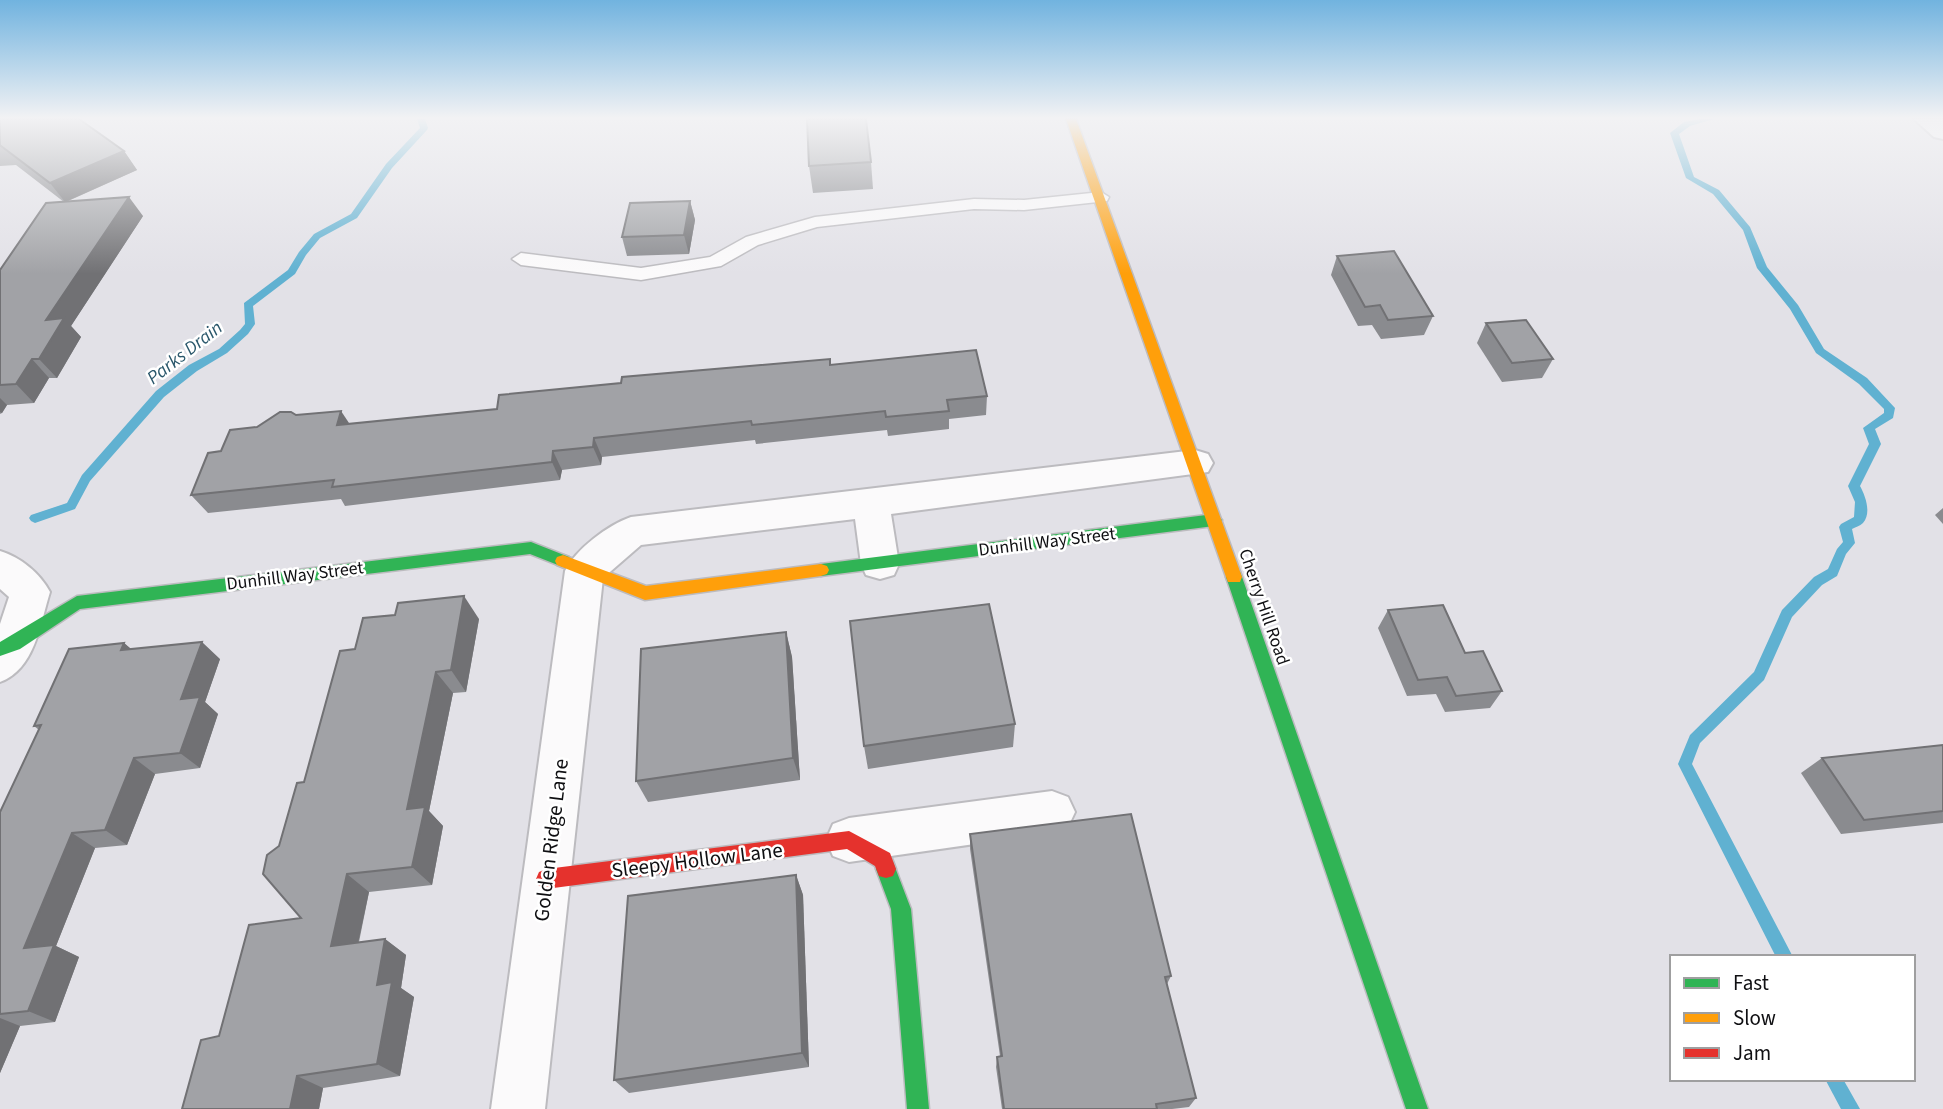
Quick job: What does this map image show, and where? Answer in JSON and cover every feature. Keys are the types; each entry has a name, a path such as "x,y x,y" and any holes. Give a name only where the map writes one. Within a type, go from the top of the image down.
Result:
{"street":[{"name":"Cherry Hill Road","path":"1091,171 1195,463 1417,1109"},
{"path":"584,571 631,532 1195,463"},
{"path":"871,502 880,564"},
{"name":"Dunhill Way Street","path":"5,652 77,603 531,548 645,593 1214,520"},
{"name":"Dunhill Way Street","path":"0,566 30,592 5,652"},
{"name":"Golden Ridge Lane","path":"518,1109 584,571"},
{"name":"Sleepy Hollow Lane","path":"546,879 1052,812"},
{"path":"849,840 883,860 901,909 918,1109"}],"lane":[{"path":"521,259 641,274 715,262 752,242 815,222 910,209 974,204 1024,205 1101,197"}],"building":[{"path":"34,171 78,171 50,183"},
{"path":"129,197 46,320 64,318 39,359 32,359 16,384 0,385 0,270 46,203"},
{"path":"690,201 684,235 622,237 630,203"},
{"path":"1394,251 1433,316 1388,320 1380,305 1365,307 1337,256"},
{"path":"1526,320 1553,359 1512,363 1486,323"},
{"path":"976,350 987,396 947,400 949,411 886,417 885,411 752,425 751,421 594,438 593,447 553,451 552,462 332,487 334,480 191,495 208,453 221,451 230,430 257,427 280,412 296,415 341,411 337,425 497,409 499,395 621,383 622,377 830,359 830,365"},
{"path":"464,596 451,670 436,672 407,809 425,807 412,867 347,874 331,946 385,939 377,985 392,982 377,1064 297,1076 290,1109 182,1109 201,1040 219,1036 249,925 301,918 263,874 267,855 279,846 297,783 304,782 340,651 355,649 363,618 395,615 398,603"},
{"path":"989,604 1015,724 864,746 850,621"},
{"path":"1443,605 1465,653 1483,651 1502,691 1456,696 1447,677 1418,680 1388,610"},
{"path":"786,632 793,758 636,781 641,649"},
{"path":"202,642 181,699 200,697 180,753 134,758 105,830 72,833 24,948 54,945 28,1011 0,1014 0,812 41,725 34,726 69,649 124,643 121,650"},
{"path":"1943,745 1943,811 1864,820 1822,758"},
{"path":"1131,814 1171,976 1165,977 1196,1098 1156,1104 1157,1109 1004,1109 997,1057 1002,1056 970,834"},
{"path":"796,875 802,1053 614,1080 628,896"}],"waterway":[{"name":"Parks Drain","path":"35,518 71,506 86,478 160,394 193,368 223,351 244,332 250,324 248,305 292,272 317,236 354,216 386,171"},
{"path":"1687,171 1690,178 1716,192 1747,229 1762,268 1794,307 1820,351 1863,381 1890,408 1889,415 1869,428 1875,444 1854,486 1861,502 1859,520 1845,527 1849,543 1841,552 1833,572 1818,581 1787,614 1759,676 1695,739 1685,764 1784,955"},
{"path":"1834,1081 1851,1109"}],"traffic: fast":[{"path":"821,570 1214,520"},
{"path":"0,649 14,644 77,603 531,548 563,561"},
{"path":"1234,577 1417,1109"},
{"path":"886,869 901,909 918,1109"}],"traffic: slow":[{"path":"1089,171 1234,577"},
{"path":"563,561 645,593 821,570"}],"traffic: jam":[{"path":"546,879 849,840 883,860 886,869"}]}
